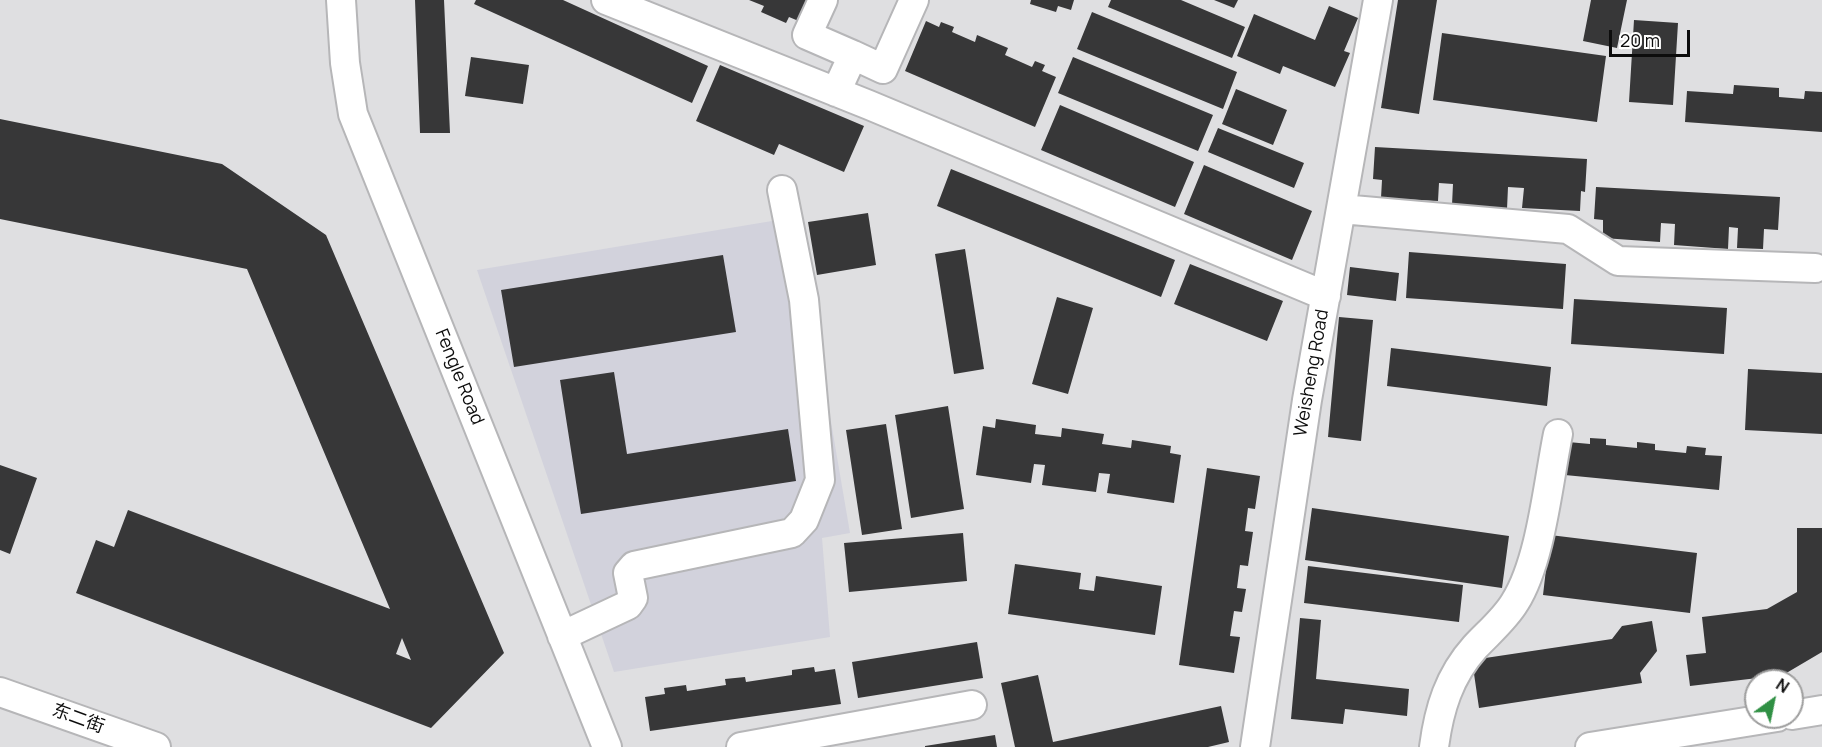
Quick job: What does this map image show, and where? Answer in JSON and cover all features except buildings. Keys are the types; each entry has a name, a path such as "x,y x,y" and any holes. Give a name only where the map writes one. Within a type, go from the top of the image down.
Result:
{"street":[{"name":"Fengle Road","path":"341,0 345,63 353,114 607,747"},
{"path":"606,0 836,92 1326,296"},
{"path":"823,0 807,34 883,69 914,0"},
{"name":"Weisheng Road","path":"1255,747 1307,400 1378,0"},
{"path":"836,92 853,55"},
{"path":"562,636 628,605 633,598 628,573 634,566 792,533 804,520 820,480 804,300 782,190"},
{"path":"1341,209 1568,229 1618,261 1815,268"},
{"path":"1434,747 1438,713 1445,694 1472,650 1515,603 1532,566 1558,434"},
{"name":"东二街","path":"0,692 156,747"},
{"path":"741,747 972,705"},
{"path":"1804,713 1822,710"},
{"path":"1590,747 1744,722"}],"shaded area":[{"path":"796,217 850,533 822,538 830,637 614,672 477,270"}]}
